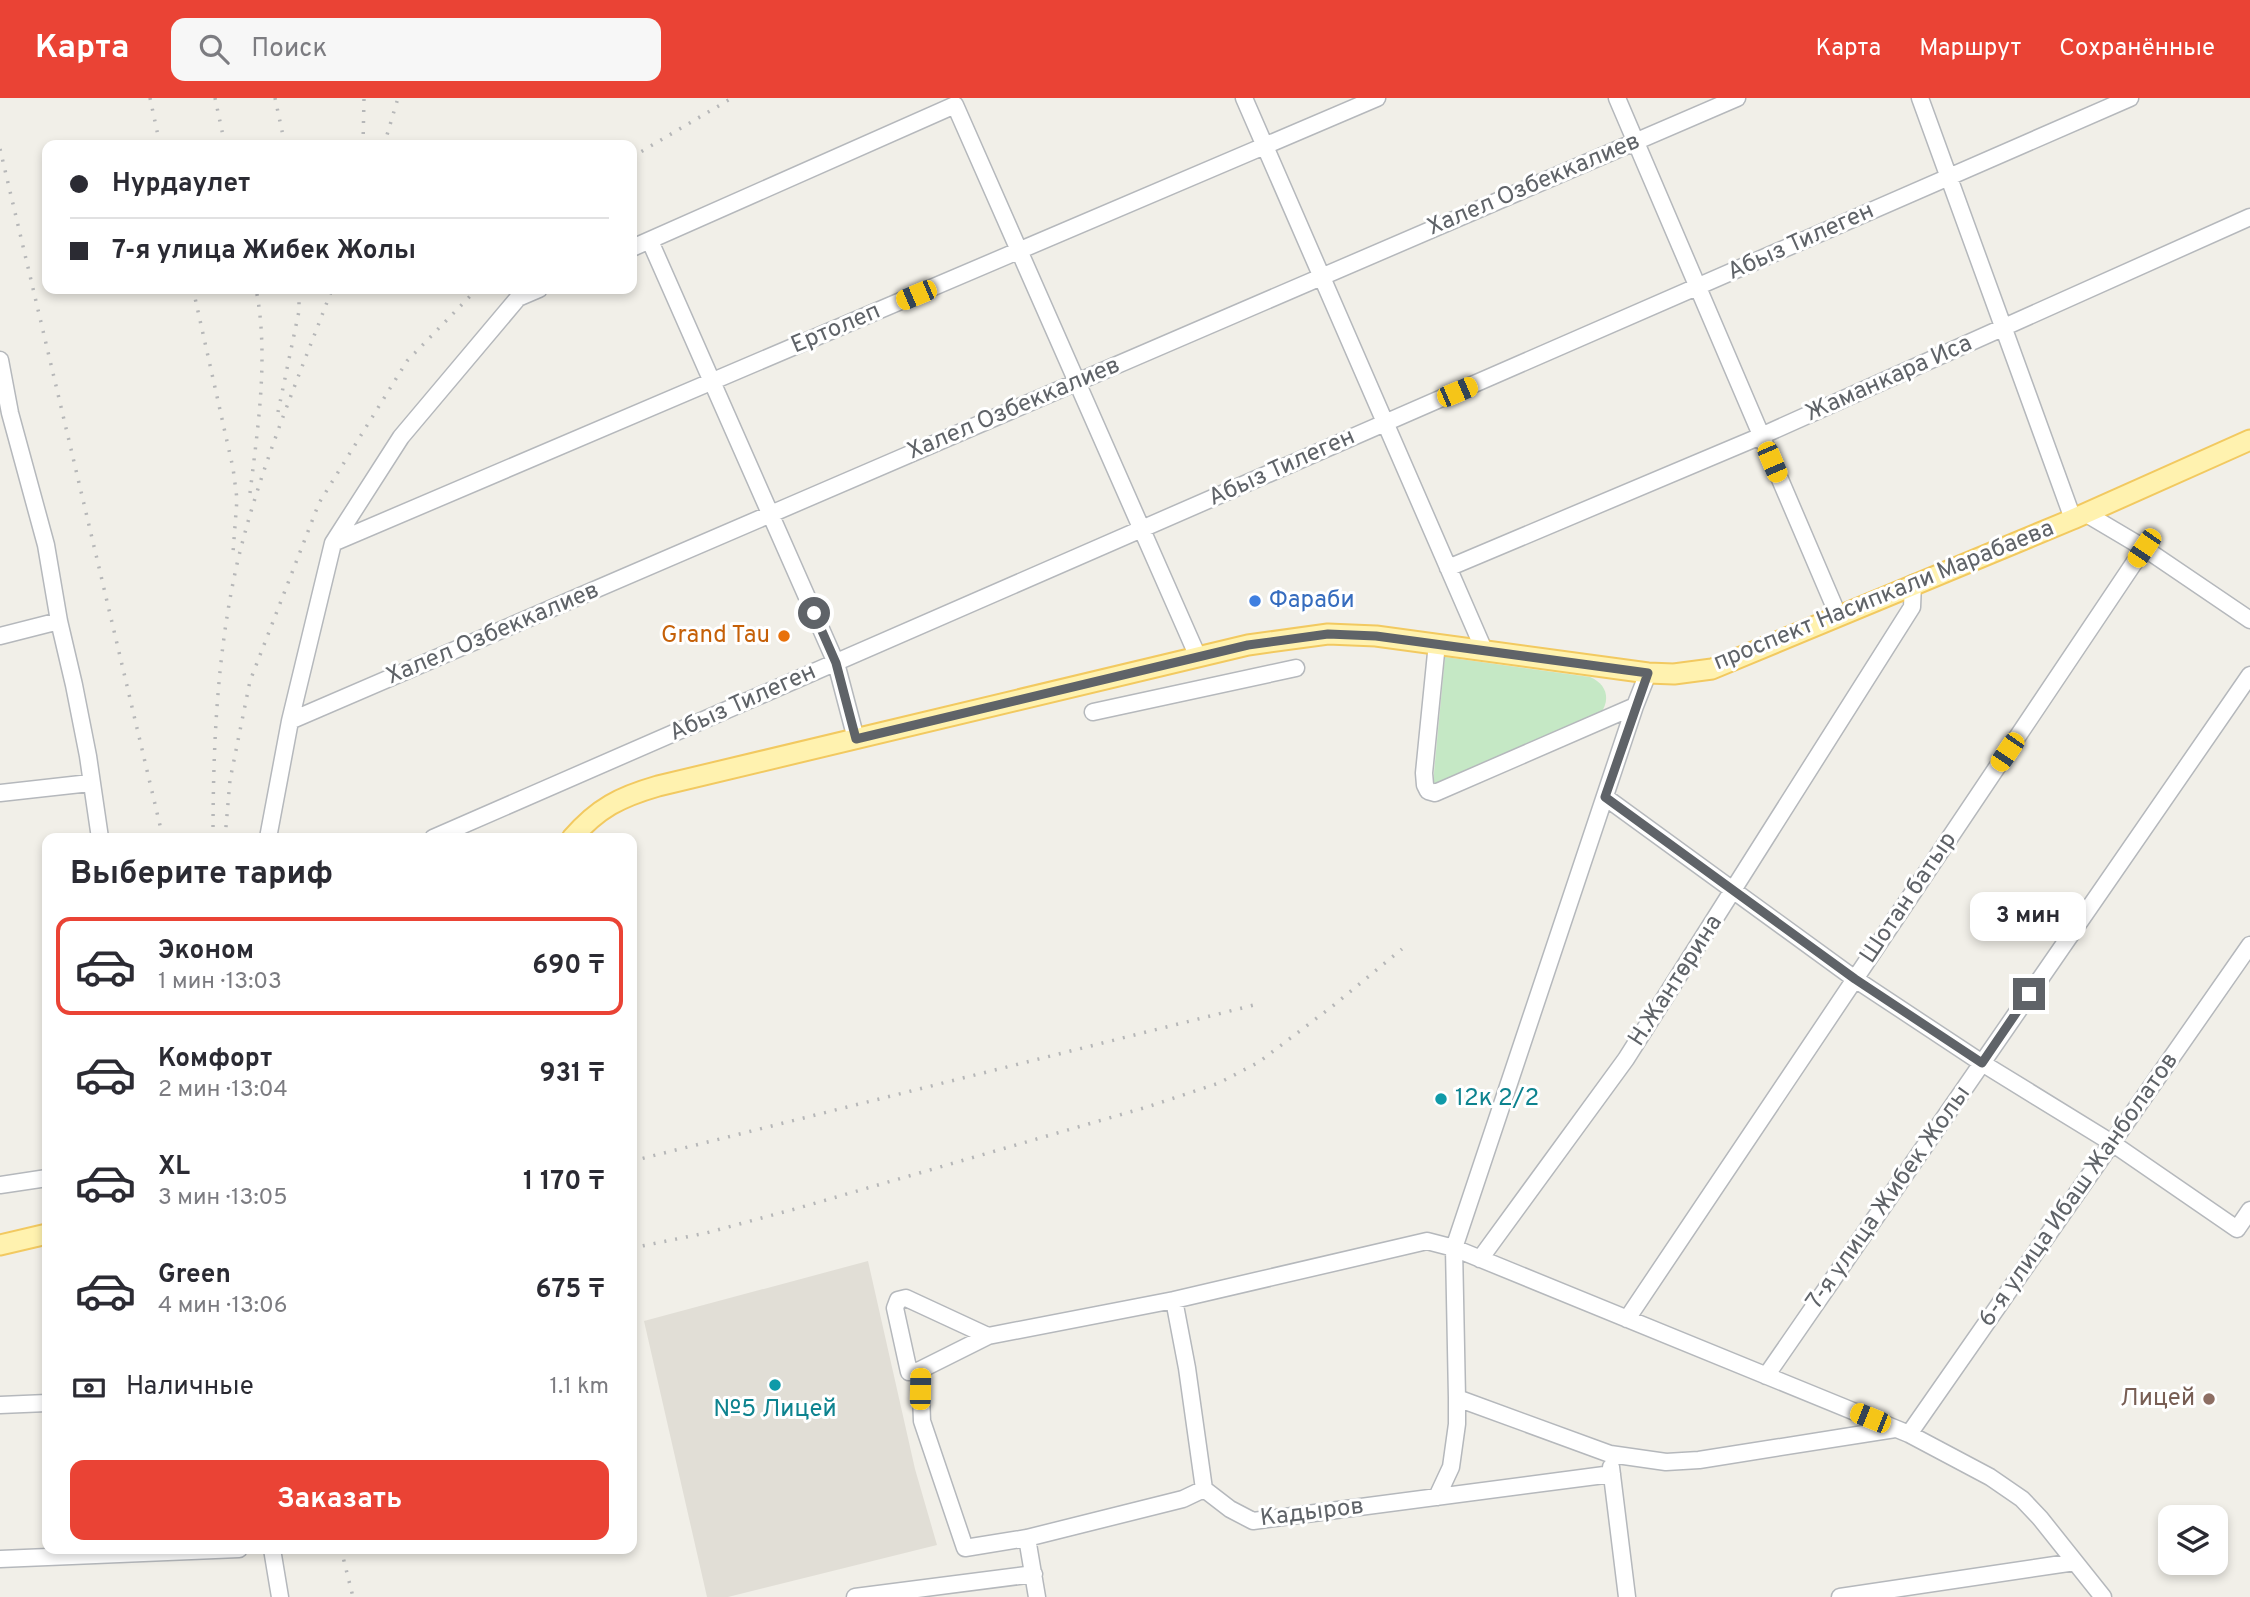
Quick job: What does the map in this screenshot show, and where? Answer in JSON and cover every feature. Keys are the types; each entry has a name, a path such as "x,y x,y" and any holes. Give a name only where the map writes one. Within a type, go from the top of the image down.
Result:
{"main road":[{"name":"проспект Насипкали Марабаева","path":"576,833 603,808 629,794 1248,645 1328,634 1376,636 1648,673 1674,674 1712,669 2079,516 2250,440"},
{"path":"0,1245 42,1235"}],"street":[{"path":"1244,98 1484,650"},
{"name":"Ертолеп","path":"333,543 1377,98"},
{"path":"1617,98 1838,615"},
{"name":"Халел Озбеккалиев","path":"290,721 1737,98"},
{"path":"1920,98 2003,327 2079,516 2144,548 2250,620"},
{"name":"Абыз Тилеген","path":"445,833 2130,98"},
{"path":"637,246 955,105 1198,657"},
{"name":"Жаманкара Иса","path":"1448,568 1762,436 2250,217"},
{"path":"650,240 836,663 856,739"},
{"path":"269,833 290,721 333,543 401,437 518,298 527,294"},
{"path":"0,360 10,413 46,545 59,621 74,685 99,833"},
{"name":"Шотан батыр","path":"1627,1319 2144,548"},
{"name":"Н.Жантөрина","path":"1480,1259 1626,1059 1734,891 1912,607 1913,583"},
{"path":"0,636 59,621"},
{"path":"1437,643 1424,773 1428,791 1436,793 1635,706"},
{"path":"1093,712 1296,668"},
{"path":"1437,1497 1451,1467 1457,1424 1454,1248 1648,673"},
{"name":"7-я улица Жибек Жолы","path":"1766,1376 2250,675"},
{"path":"0,793 90,783"},
{"path":"1605,797 1855,979 1982,1063 2112,1143 2236,1229 2250,1210"},
{"name":"6-я улица Ибаш Жанболатов","path":"1902,1432 2112,1143 2250,945"},
{"path":"0,1185 42,1179"},
{"path":"988,1335 906,1298 898,1300 895,1308 909,1372 920,1370 988,1335 1174,1300 1427,1241 1454,1248 1902,1432 1990,1477 2022,1499 2040,1518 2103,1597"},
{"path":"920,1370 922,1421 965,1548 1027,1538 1183,1500 1204,1489 1187,1368 1174,1300"},
{"path":"1457,1398 1611,1454 1667,1462 1902,1432"},
{"path":"0,1405 42,1403"},
{"path":"1611,1454 1627,1597"},
{"name":"Кадыров","path":"1204,1489 1230,1509 1253,1521 1612,1474"},
{"path":"1027,1538 1037,1597"},
{"path":"0,1559 120,1554"},
{"path":"273,1554 280,1597"},
{"path":"1840,1597 2075,1562"},
{"path":"855,1597 1034,1574"}],"shaded area":[{"path":"868,1261 915,1469 937,1545 728,1597 707,1597 644,1321"}],"green space":[{"path":"1445,657 1590,677 1604,688 1605,703 1600,714 1436,785 1433,783"}],"railway":[{"path":"150,98 159,140"},
{"path":"215,98 224,140"},
{"path":"275,98 284,140"},
{"path":"363,140 364,98"},
{"path":"385,140 398,98"},
{"path":"637,154 732,98"},
{"path":"0,149 162,833"},
{"path":"194,294 233,468 237,499 233,553"},
{"path":"250,493 262,365 257,294"},
{"path":"278,412 299,311 299,294"},
{"path":"213,833 214,769 221,666 237,564 268,459 330,294"},
{"path":"225,833 230,780 250,681 319,503 407,361 472,294"},
{"path":"637,1247 706,1233 795,1209 1147,1107 1219,1083 1259,1062 1402,949"},
{"path":"637,1160 1258,1004"},
{"path":"342,1554 353,1597"}],"place":[{"name":"Фараби","path":"1255,601"},
{"name":"Grand Tau","path":"784,636"},
{"name":"12к 2/2","path":"1441,1099"},
{"name":"№5 Лицей","path":"775,1385"},
{"name":"Лицей","path":"2209,1399"}],"route":[{"path":"814,613 836,663 856,739 1248,645 1328,634 1437,643 1648,673 1605,797 1855,979 1982,1063 2029,994"}]}
